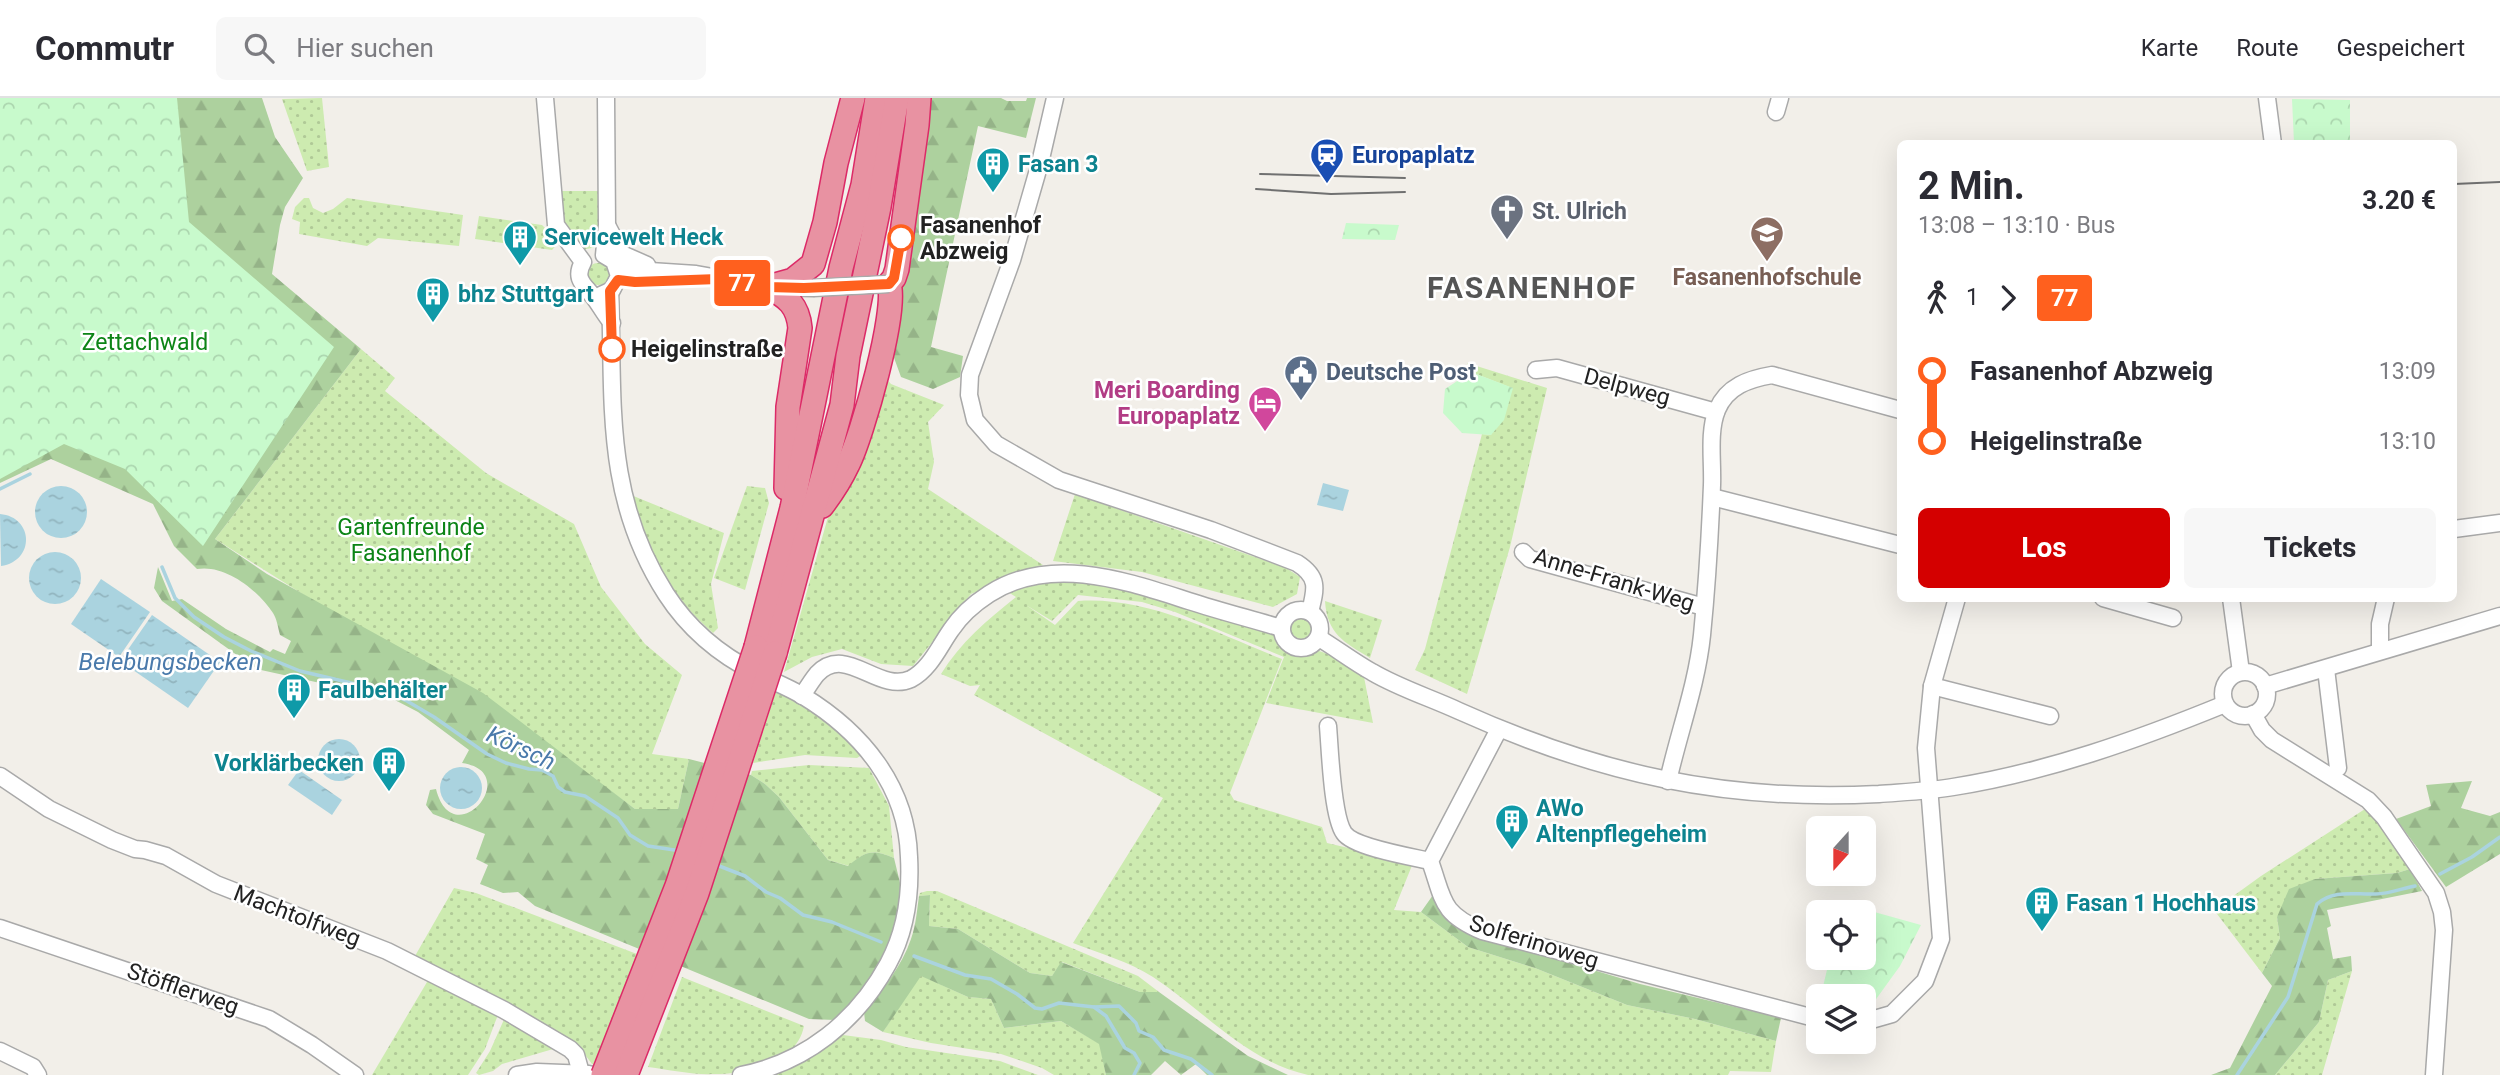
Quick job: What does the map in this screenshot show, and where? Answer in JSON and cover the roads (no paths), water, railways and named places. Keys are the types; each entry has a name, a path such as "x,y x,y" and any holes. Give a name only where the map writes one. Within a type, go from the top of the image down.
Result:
{"highway":[{"path":"768,287 793,280 813,264 853,98"},
{"path":"803,512 842,268 863,185 877,98"},
{"path":"626,1075 697,893 803,512 842,405 848,356 879,207 897,98"},
{"path":"803,512 831,494 855,447 886,331 892,295 889,284 897,269 919,98"},
{"path":"768,287 784,295 799,316 800,328 785,432 786,491 803,512"},
{"path":"592,1074 633,1004 766,650"}],"street":[{"path":"545,98 556,225 583,262 579,273 582,285 591,293 611,323"},
{"path":"606,98 607,225 604,255 615,279 611,323 612,404 617,469 625,506 652,571 678,611 718,650 735,662 802,695 858,737 872,754 893,789 902,809 909,840 908,909 900,938 877,983 850,1018 821,1041 776,1065 741,1075"},
{"path":"1055,98 1040,163 1012,260 970,375 971,407 975,420 996,444 1032,466 1087,490 1262,549 1303,567 1309,571 1315,583 1310,612"},
{"path":"2267,98 2272,140"},
{"path":"607,225 622,254 661,271"},
{"path":"591,293 600,295 615,279 635,270 696,274 768,287 813,288 889,284"},
{"path":"615,279 635,282 718,279"},
{"name":"Delpweg","path":"1536,370 1558,368 1716,412"},
{"path":"1668,781 1702,637 1712,497 1713,430 1716,412 1726,395 1753,378 1772,375 1897,409"},
{"path":"1712,497 1897,544"},
{"path":"2457,530 2500,523"},
{"name":"Anne-Frank-Weg","path":"1523,552 1530,559 1704,607"},
{"path":"802,695 818,673 832,664 858,668 882,680 903,682 913,678 932,659 952,628 968,610 991,593 1018,580 1047,574 1081,573 1125,581 1281,628"},
{"path":"1876,1019 1892,1014 1925,981 1941,939 1926,748 1932,686 1956,602"},
{"path":"2118,602 2173,618"},
{"path":"2232,602 2241,672"},
{"path":"2380,650 2380,624 2385,602"},
{"path":"1291,612 1310,612 1320,623 1319,638 1305,649 1296,649 1283,637 1281,628 1284,619 1291,612"},
{"path":"2265,686 2500,616"},
{"path":"1319,638 1374,673 1499,729 1563,753 1668,781 1758,794 1844,796 1929,791 2028,772 2086,756 2225,704"},
{"path":"2326,669 2338,768"},
{"path":"2241,672 2255,675 2265,686 2266,699 2253,714 2241,715 2225,704 2225,684 2241,672"},
{"path":"1932,686 2050,716"},
{"path":"2253,714 2265,733 2278,744 2368,800 2384,817 2436,893 2444,930 2434,1075"},
{"path":"1328,726 1337,813 1344,834 1357,842 1430,861 1499,729"},
{"name":"Machtolfweg","path":"0,776 49,809 112,840 166,856 216,884 387,951 433,974 504,1010 570,1049 592,1074"},
{"name":"Solferinoweg","path":"1430,861 1438,892 1448,910 1460,921 1482,931 1806,1016"},
{"name":"Stöfflerweg","path":"0,928 269,1019 355,1075"},
{"path":"0,1051 33,1067 38,1075"},
{"path":"516,1075 537,1072 616,1075"}],"water":[{"path":"1323,483 1349,490 1343,511 1317,505"},
{"path":"61,486 71,488 79,494 85,502 85,522 79,530 71,536 61,538 51,536 43,530 37,522 35,512 37,502 43,494 51,488"},
{"path":"0,514 19,523 26,539 20,556 1,566"},
{"path":"55,552 65,554 73,560 79,568 79,588 73,596 65,602 55,604 45,602 37,596 31,588 29,578 31,568 37,560 45,554"},
{"name":"Belebungsbecken","path":"101,579 150,612 119,657 71,624"},
{"name":"Belebungsbecken","path":"152,615 220,662 188,708 120,661"},
{"path":"339,739 354,745 360,760 354,775 339,781 324,775 318,760 324,745"},
{"path":"461,767 476,773 482,788 476,803 461,809 446,803 440,788 446,773"},
{"path":"299,770 342,800 332,815 288,785"}],"waterway":[{"name":"Körsch","path":"0,489 30,474"},
{"name":"Körsch","path":"162,567 175,598 194,617 224,637 300,671 381,690 407,701 487,754 506,763 542,770 553,776 558,787 565,792 585,796 618,818 630,835 648,846 681,851"},
{"path":"2440,874 2472,857 2500,837"},
{"name":"Körsch","path":"714,864 745,876 803,915 832,922 881,942"},
{"path":"2237,1075 2288,997 2317,904 2330,896 2381,894 2415,886"},
{"name":"Körsch","path":"914,956 965,975 991,979 1035,1008 1042,1009 1059,1003 1094,1007 1106,1016 1125,1048 1134,1053 1140,1063 1134,1075"},
{"path":"1094,1007 1119,1006 1136,1023 1139,1031 1153,1037 1164,1050 1191,1059 1212,1075"}],"tram line":[{"path":"1260,174 1405,178"},
{"path":"2457,184 2500,182"},
{"path":"1256,189 1331,194 1405,192"}],"place":[{"name":"Europaplatz","path":"1327,185"},
{"name":"Fasan 3","path":"993,194"},
{"name":"Fasanenhof Abzweig","path":"901,238"},
{"name":"St. Ulrich","path":"1507,241"},
{"name":"Fasanenhofschule","path":"1767,263"},
{"name":"Servicewelt Heck","path":"520,267"},
{"name":"bhz Stuttgart","path":"433,324"},
{"name":"Heigelinstraße","path":"612,349"},
{"name":"Deutsche Post","path":"1301,402"},
{"name":"Meri Boarding Europaplatz","path":"1265,433"},
{"name":"Faulbehälter","path":"294,720"},
{"name":"Vorklärbecken","path":"389,793"},
{"name":"AWo Altenpflegeheim","path":"1512,851"},
{"name":"Fasan 1 Hochhaus","path":"2042,933"}],"district":[{"name":"FASANENHOF","path":"1532,287"}],"park label":[{"name":"Zettachwald","path":"145,342"},
{"name":"Gartenfreunde Fasanenhof","path":"411,540"}]}
